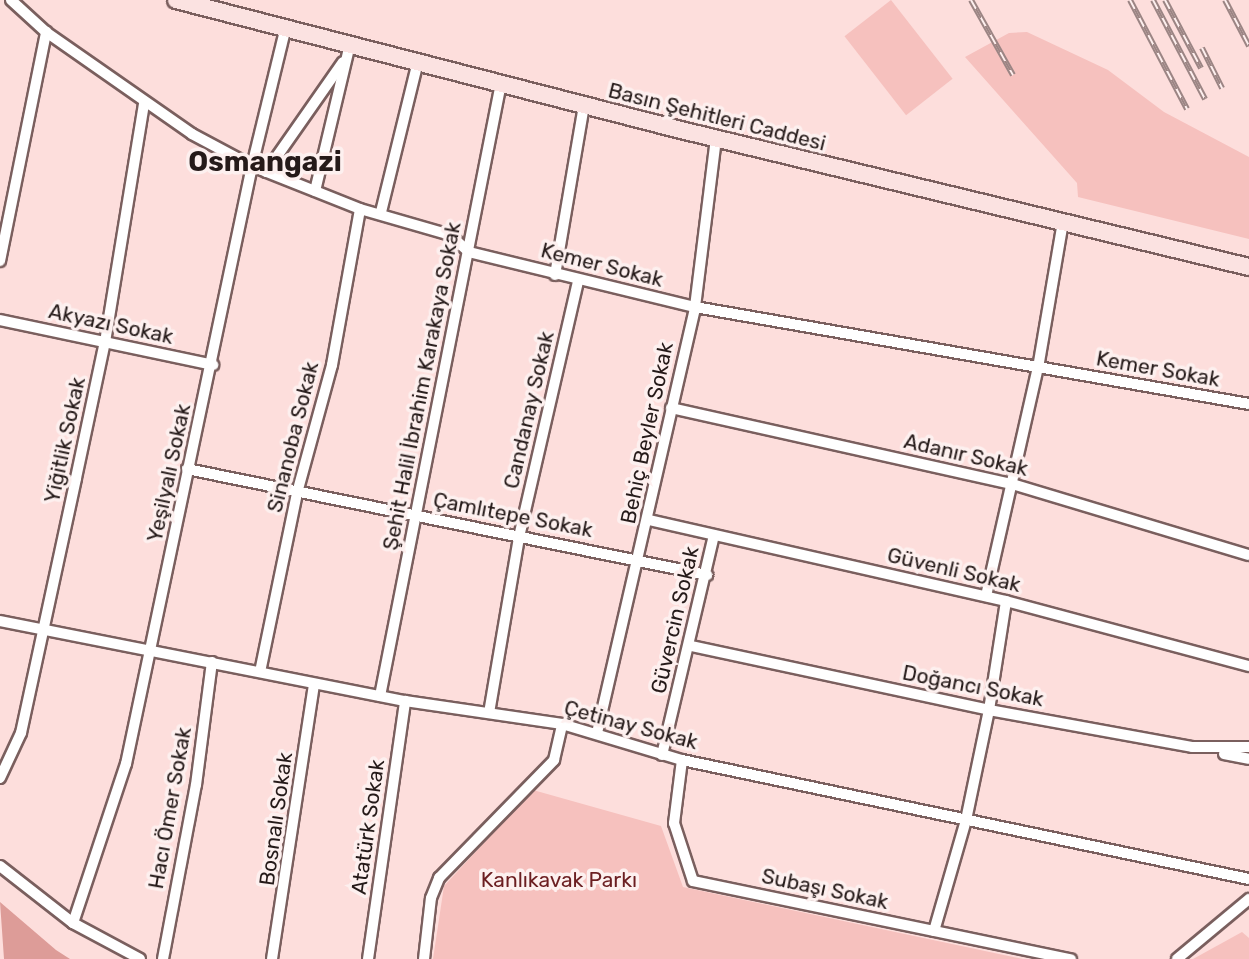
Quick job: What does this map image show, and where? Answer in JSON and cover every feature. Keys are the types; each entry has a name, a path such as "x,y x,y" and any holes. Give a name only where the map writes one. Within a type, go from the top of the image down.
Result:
{"main road":[{"name":"Basın Şehitleri Caddesi","path":"176,0 286,27 348,51 418,61 716,139 1249,267"}],"street":[{"name":"Kemer Sokak","path":"11,0 46,32 144,104 252,166 360,209 381,212 450,235 469,252 578,282 695,307 1249,404"},
{"name":"Yeşilyalı Sokak","path":"73,923 126,764 147,650 156,630 187,470 214,365 252,166 286,27"},
{"path":"0,261 46,32"},
{"path":"267,172 348,51"},
{"path":"314,191 348,51"},
{"path":"381,212 418,61"},
{"name":"Şehit Halil İbrahim Karakaya Sokak","path":"380,696 413,515 469,252 501,83"},
{"name":"Yiğitlik Sokak","path":"0,778 21,733 105,342 144,104"},
{"path":"555,275 584,106"},
{"name":"Behiç Beyler Sokak","path":"597,733 649,520 671,408 695,307 716,139"},
{"name":"Sinanoba Sokak","path":"260,673 298,493 331,365 360,209"},
{"path":"986,596 1038,368 1063,221"},
{"name":"Candanay Sokak","path":"489,713 519,537 578,282"},
{"name":"Akyazı Sokak","path":"0,320 214,365"},
{"name":"Adanır Sokak","path":"671,408 1012,485 1249,555"},
{"name":"Çamlıtepe Sokak","path":"187,470 707,575"},
{"name":"Güvenli Sokak","path":"649,520 986,596 1249,666"},
{"name":"Güvercin Sokak","path":"662,755 691,646 714,536"},
{"path":"933,931 966,820 989,710 1006,601"},
{"name":"Çetinay Sokak","path":"0,621 404,701 562,724 682,760 1249,879"},
{"name":"Doğancı Sokak","path":"691,646 989,710 1192,747 1249,747"},
{"name":"Hacı Ömer Sokak","path":"163,959 197,785 212,663"},
{"name":"Bosnalı Sokak","path":"272,959 314,684"},
{"name":"Atatürk Sokak","path":"368,959 404,701"},
{"path":"424,959 431,898 439,878 554,760 562,724"},
{"path":"1192,747 1249,759"},
{"name":"Subaşı Sokak","path":"682,760 674,823 693,881 1071,959"},
{"path":"0,866 73,923 140,959"},
{"path":"1177,959 1249,899"}],"green space":[{"path":"891,0 953,79 906,115 845,36"},
{"path":"1027,32 1108,70 1164,112 1249,157 1249,239 1078,197 1077,183 965,57 1009,33"},
{"name":"Kanlıkavak Parkı","path":"533,790 661,826 683,887 1023,959 433,959 444,886"},
{"path":"1242,932 1249,938 1249,959 1193,959"}],"shaded area":[{"path":"0,902 56,950 70,959 4,959"}],"railway":[{"path":"971,0 1013,75"},
{"path":"1130,0 1187,109"},
{"path":"1153,0 1205,99"},
{"path":"1165,0 1201,68"},
{"path":"1225,0 1249,46"},
{"path":"1202,48 1222,88"}],"district":[{"name":"Osmangazi","path":"265,162"}]}
